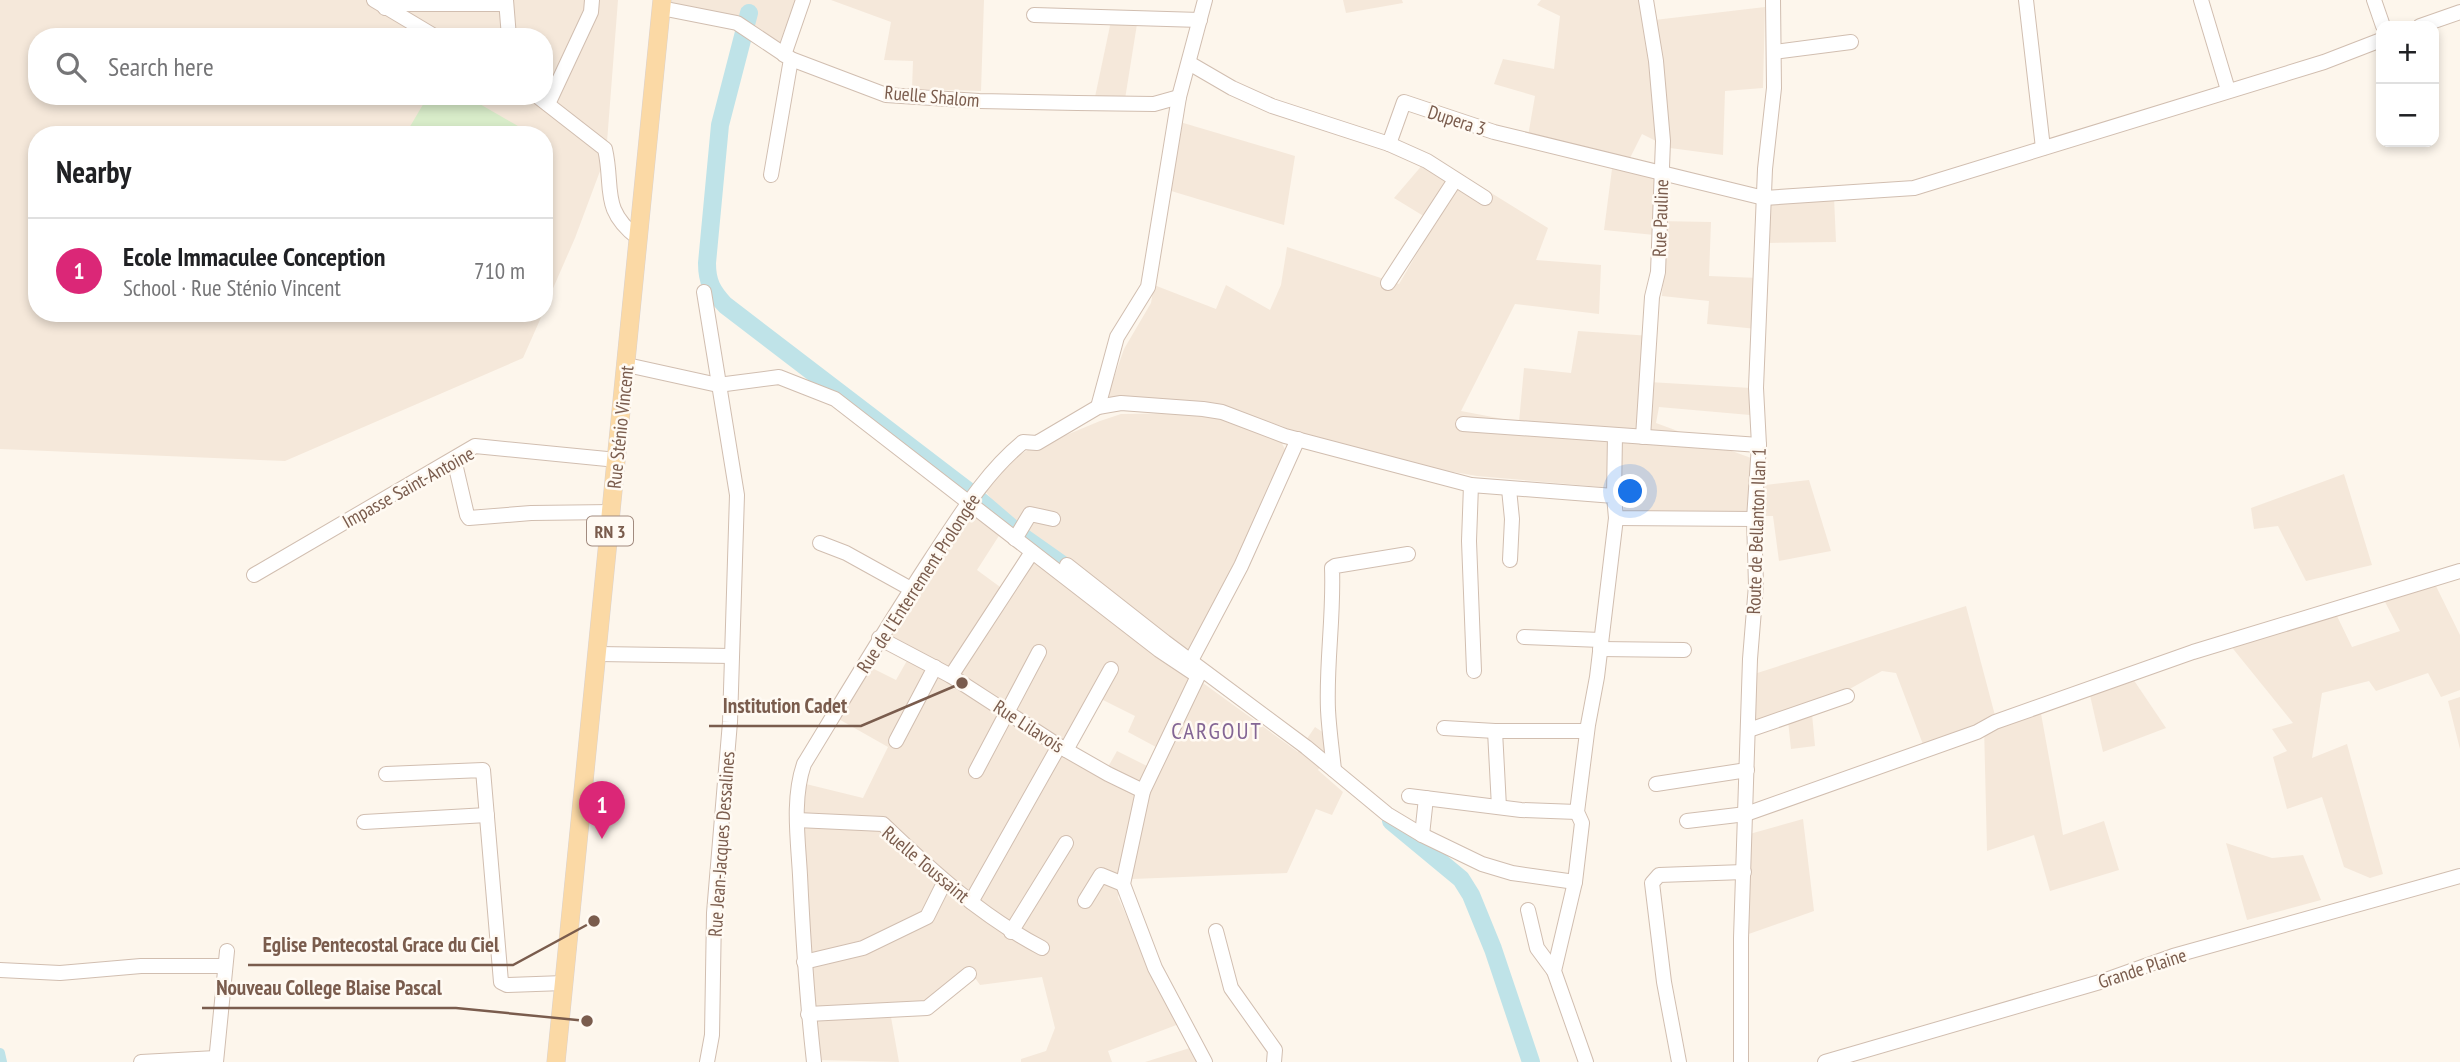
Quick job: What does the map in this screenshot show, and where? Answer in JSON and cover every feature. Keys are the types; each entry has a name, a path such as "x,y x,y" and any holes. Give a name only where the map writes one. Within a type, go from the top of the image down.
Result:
{"main road":[{"name":"Rue Sténio Vincent","path":"556,1062 661,4"}],"street":[{"path":"553,82 591,12 592,0"},
{"path":"771,175 787,57 803,0"},
{"path":"1098,407 1117,337 1148,287 1179,97 1205,0"},
{"name":"Rue Pauline","path":"1643,437 1652,297 1658,272 1663,141 1657,73 1646,0"},
{"name":"Route de Bellanton Ilan 1","path":"1741,1062 1750,659 1756,585 1754,519 1759,445 1756,388 1765,169 1774,88 1773,0"},
{"path":"2026,0 2042,148"},
{"path":"2201,0 2228,90"},
{"path":"2374,0 2381,21"},
{"path":"379,4 506,2 508,28"},
{"path":"379,4 420,28"},
{"name":"Ruelle Shalom","path":"661,4 737,23 787,57 886,95 979,101 1154,104 1179,97"},
{"path":"2434,21 2460,12"},
{"path":"1034,15 1200,20"},
{"path":"1774,52 1851,42"},
{"name":"Dupera 3","path":"1389,144 1404,102 1494,132 1764,198 1914,188 2324,62 2376,42"},
{"path":"1189,63 1232,88 1272,106 1389,144 1427,161 1485,198"},
{"path":"549,105 605,149 609,195 614,210 620,222 638,237"},
{"path":"1388,283 1455,180"},
{"name":"Rue Jean-Jacques Dessalines","path":"704,292 737,495 730,722 714,913 712,1035 708,1062"},
{"path":"627,365 718,385 779,377 835,399 972,498 1017,535 1032,552 1306,747 1387,814 1422,835 1482,863 1512,873 1575,881"},
{"name":"Rue de l'Enterrement Prolongée","path":"814,1062 804,962 797,820 798,782 804,764 880,638 972,498 1000,461 1023,442 1037,443 1098,407 1121,403 1203,408 1298,439 1471,485 1614,496"},
{"path":"1463,424 1759,445"},
{"path":"1554,971 1575,881 1582,823 1577,812 1616,518 1615,435"},
{"path":"1189,665 1241,566 1298,439"},
{"name":"Impasse Saint-Antoine","path":"254,575 475,446 617,460"},
{"path":"454,459 469,518 531,513 612,512"},
{"path":"1471,485 1469,541 1474,671"},
{"path":"1509,489 1512,519 1510,560"},
{"path":"1017,535 1030,514 1052,519"},
{"path":"1616,518 1754,519"},
{"path":"820,543 846,552 911,589"},
{"path":"951,676 1032,552"},
{"path":"1334,770 1328,710 1333,617 1332,568 1408,554"},
{"path":"1067,565 1162,646"},
{"path":"1687,821 1746,814 2193,652 2460,571"},
{"name":"Rue Lilavois","path":"880,638 951,676 1063,748 1143,791"},
{"path":"1524,638 1684,650"},
{"path":"976,771 1039,652"},
{"path":"598,654 732,656"},
{"path":"1189,665 1198,676 1143,791 1123,884 1155,968 1205,1062"},
{"path":"896,741 935,667"},
{"path":"971,902 1111,669"},
{"path":"1749,730 1847,696"},
{"path":"1444,728 1587,731"},
{"path":"1495,731 1499,807"},
{"path":"386,774 481,769 485,775 501,982 507,985 564,984"},
{"path":"1656,784 1747,770"},
{"path":"1409,796 1499,807 1577,812"},
{"path":"1422,835 1426,798"},
{"path":"364,822 487,815"},
{"name":"Ruelle Toussaint","path":"797,820 883,824 944,883 1011,932 1042,948"},
{"path":"1011,932 1066,843"},
{"path":"1679,1062 1664,982 1652,883 1659,875 1744,872"},
{"path":"1085,901 1101,875 1123,884"},
{"name":"Grande Plaine","path":"1825,1062 2100,982 2173,956 2460,876"},
{"path":"804,962 863,948 927,917 944,883"},
{"path":"1528,910 1537,948 1554,971 1586,1062"},
{"path":"1216,930 1231,988 1275,1050 1274,1062"},
{"path":"141,1062 216,1060 227,951"},
{"path":"0,970 60,972 141,966 225,967"},
{"path":"808,1014 927,1007 969,974"}],"shaded area":[{"path":"0,0 618,0 606,155 553,288 553,126 28,126 28,322 539,322 523,358 285,461 0,449"},
{"path":"668,0 811,0 793,53 743,20 668,3"},
{"path":"831,0 984,0 981,91 912,89 913,61 884,60 891,22"},
{"path":"1343,0 1402,0 1403,3 1346,13"},
{"path":"1541,0 1641,0 1646,21 1765,7 1763,88 1725,91 1723,155 1670,148 1642,134 1630,158 1528,136 1535,96 1494,84 1503,59 1554,69 1560,16 1537,5"},
{"path":"1111,21 1137,24 1125,99 1095,97"},
{"path":"1180,122 1295,156 1284,225 1168,190"},
{"path":"1424,163 1451,181 1467,178 1548,228 1536,260 1601,265 1599,314 1515,304 1461,411 1519,422 1524,368 1571,373 1578,331 1651,336 1649,382 1751,388 1750,415 1659,407 1656,423 1751,458 1750,516 1624,511 1624,489 1477,476 1395,462 1300,435 1282,426 1203,401 1123,404 1102,412 1124,349 1151,303 1154,285 1216,309 1226,285 1270,310 1281,285 1287,247 1399,284 1435,223 1394,198"},
{"path":"1612,169 1660,178 1657,221 1711,222 1709,276 1759,278 1757,329 1707,324 1709,301 1662,296 1665,236 1604,230"},
{"path":"1834,197 1836,242 1766,243 1767,202"},
{"path":"1196,413 1221,416 1277,434 1288,455 1188,654 1010,522 985,491 1009,461 1033,447 1100,421 1121,414"},
{"path":"2344,474 2372,565 2306,581 2278,526 2254,529 2251,508"},
{"path":"1809,480 1831,551 1779,561 1773,516 1759,516 1757,486"},
{"path":"969,509 1002,531 977,570 1011,595 1035,558 1195,680 1156,747 1128,732 1135,716 1099,698 1073,746 1108,767 1117,751 1147,766 1118,897 1151,971 1179,1024 1108,1051 1112,1062 1021,1062 1021,1059 1046,1051 1055,1028 1042,977 980,985 968,968 923,1003 889,1006 899,1062 818,1060 804,821 806,784 863,798 888,747 835,717 868,666 896,680 913,650 887,636"},
{"path":"2435,584 2460,635 2460,690 2441,697 2428,673 2376,691 2369,681 2322,693 2312,758 2347,744 2383,874 2370,878 2344,867 2322,797 2287,809 2273,757 2287,751 2272,729 2293,723 2230,645 2336,614 2352,647 2400,631 2384,600"},
{"path":"1966,606 1997,723 2040,708 2063,835 2104,821 2119,870 2050,891 2034,835 1987,851 1984,725 1924,747 1896,673 1882,671 1846,691 1811,703 1815,746 1791,749 1787,711 1752,723 1751,675"},
{"path":"2131,676 2166,728 2103,752 2089,691"},
{"path":"1203,683 1298,752 1315,727 1336,741 1318,770 1343,792 1332,815 1316,809 1287,873 1132,879 1136,843 1161,756"},
{"path":"2460,697 2460,749 2448,701"},
{"path":"1803,819 1814,911 1743,936 1746,835"},
{"path":"2226,843 2272,858 2303,855 2321,900 2247,920"},
{"path":"1193,1047 1200,1062 1145,1062"}],"green space":[{"path":"423,105 482,105 518,126 410,126"}],"waterway":[{"path":"749,13 720,125 707,263 709,281 714,291 725,305 976,497 1019,534 1080,577"},
{"path":"1391,821 1461,879 1471,895 1493,949 1531,1062"},
{"path":"0,1053 2,1062"}],"place":[{"name":"Institution Cadet","path":"962,683"},
{"name":"Ecole Immaculee Conception","path":"602,839"},
{"name":"Eglise Pentecostal Grace du Ciel","path":"594,921"},
{"name":"Nouveau College Blaise Pascal","path":"587,1021"}],"district":[{"name":"CARGOUT","path":"1217,730"}]}
